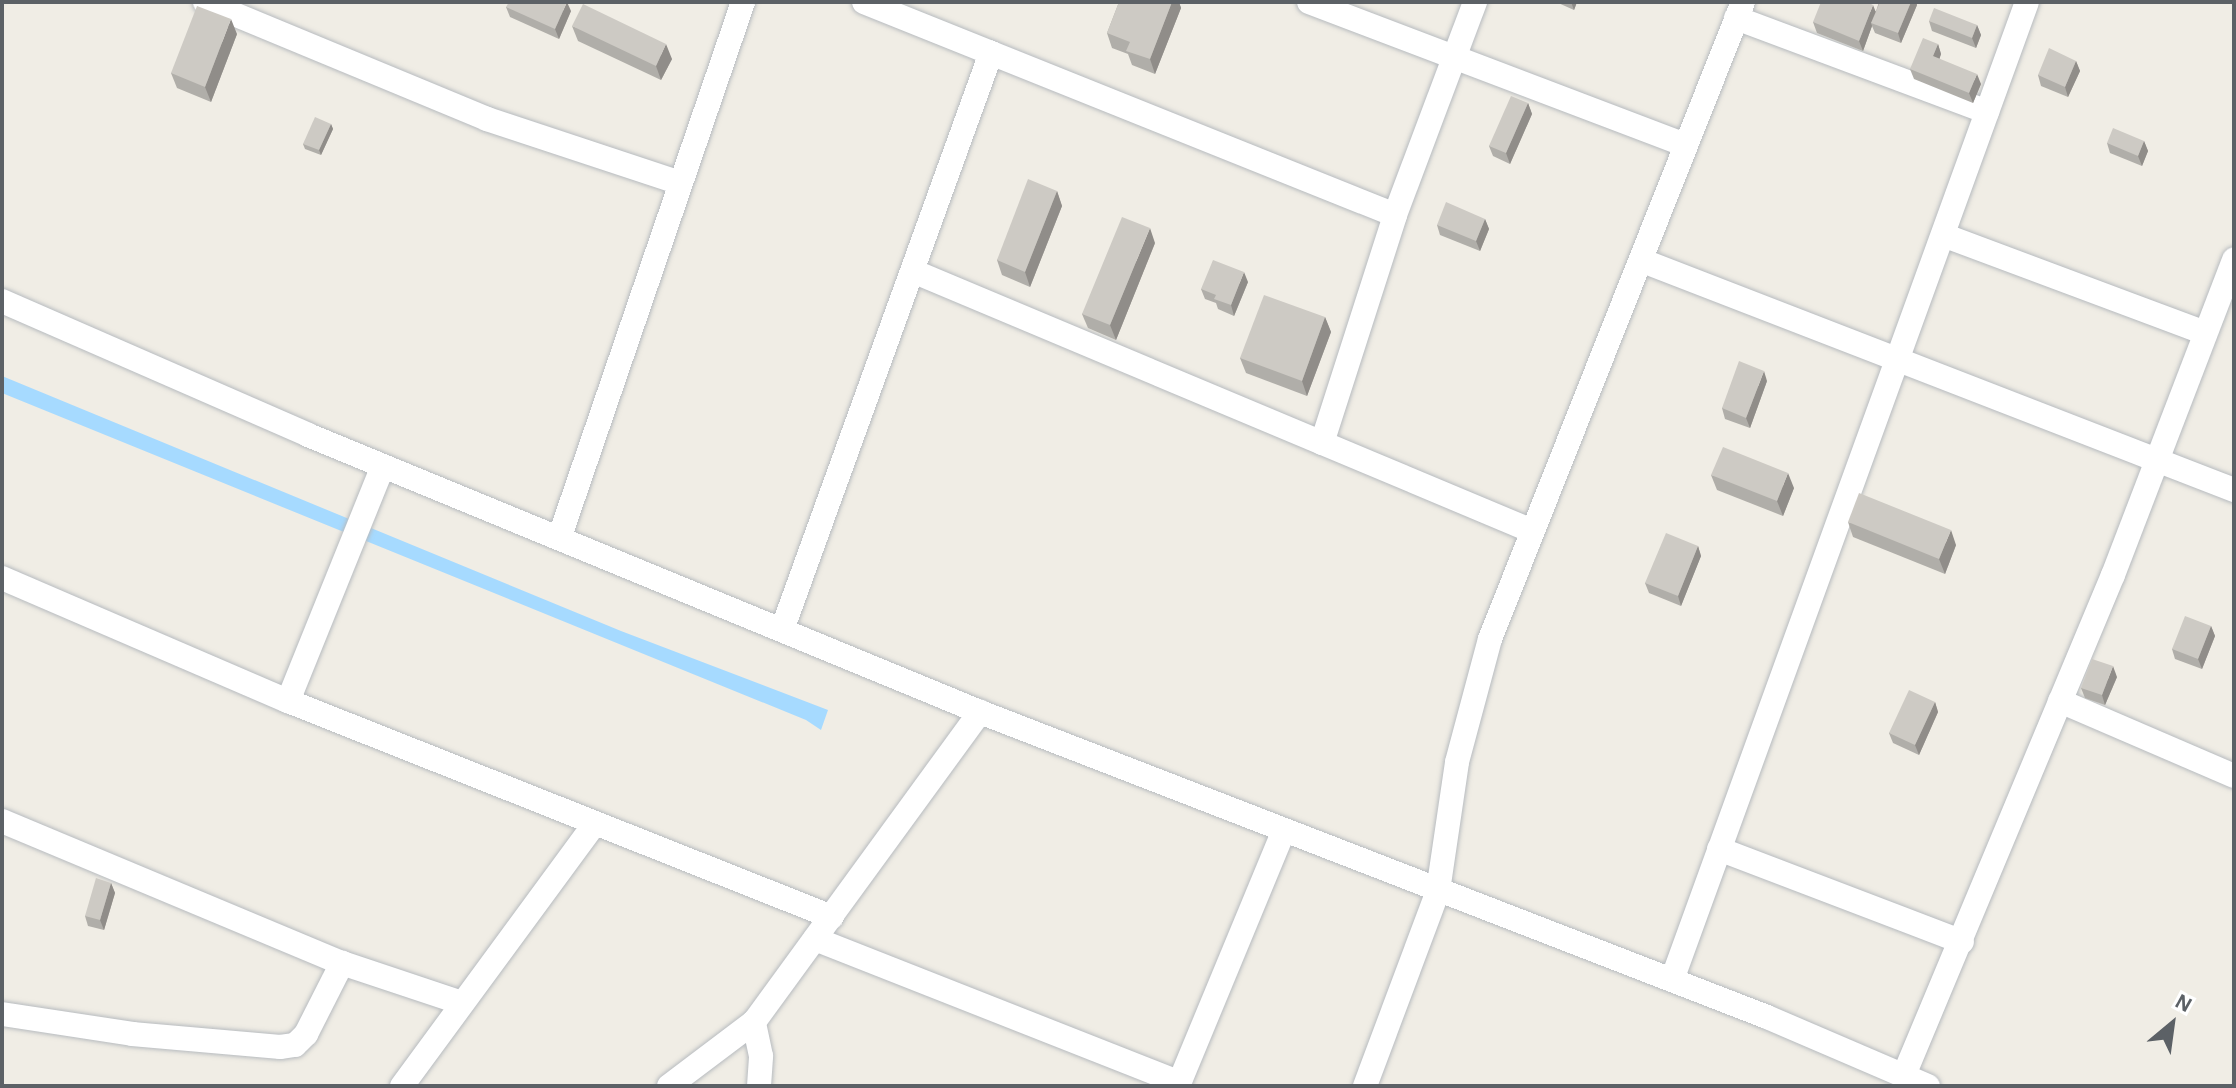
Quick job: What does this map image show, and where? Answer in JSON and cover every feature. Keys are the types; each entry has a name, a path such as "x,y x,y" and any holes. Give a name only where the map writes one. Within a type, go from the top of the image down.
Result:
{"street":[{"path":"205,2 487,119 677,182"},
{"path":"560,536 677,182 743,2"},
{"path":"864,2 1395,215"},
{"path":"1309,2 1686,145"},
{"path":"1322,443 1395,215 1475,2"},
{"path":"1672,980 2027,2"},
{"path":"1365,1086 1438,891 1472,698 1532,531 1643,261 1740,10 1987,112"},
{"path":"782,630 915,272 991,53"},
{"path":"1943,235 2205,333"},
{"path":"1643,261 2234,490"},
{"path":"1904,1075 1962,942 2232,271"},
{"path":"915,272 1532,531"},
{"path":"2,301 383,466 560,536 980,712 1283,833 1672,980 1928,1086"},
{"path":"288,701 383,466"},
{"path":"2,578 288,701 832,917"},
{"path":"2060,701 2234,776"},
{"path":"681,1083 754,1022 980,712"},
{"path":"2,821 342,963 462,1003"},
{"path":"402,1086 595,823"},
{"path":"815,939 1179,1084 1283,833"},
{"path":"1719,849 1962,942"},
{"path":"2,1014 132,1034 280,1047 295,1045 306,1034 342,963"},
{"path":"754,1022 761,1056 759,1086"}],"water":[{"path":"2,376 621,631 828,710 821,730 806,720 2,393"}],"building":[{"path":"509,2 567,2 555,29 506,7"},
{"path":"1119,2 1172,2 1150,59 1126,51 1130,42 1107,33"},
{"path":"1821,2 1867,2 1873,5 1859,41 1813,22"},
{"path":"1880,2 1911,2 1898,33 1871,23"},
{"path":"583,4 666,44 656,66 572,26"},
{"path":"197,6 231,19 205,87 171,73"},
{"path":"1934,8 1977,25 1972,38 1929,21"},
{"path":"1923,38 1938,44 1933,56 1977,74 1969,93 1910,69"},
{"path":"2049,48 2076,61 2065,87 2038,75"},
{"path":"1511,96 1528,103 1506,153 1489,146"},
{"path":"315,117 331,124 319,150 303,144"},
{"path":"2113,128 2144,141 2138,156 2107,143"},
{"path":"1028,179 1057,191 1025,272 997,260"},
{"path":"1446,202 1485,219 1476,241 1437,225"},
{"path":"1122,217 1150,228 1110,325 1082,314"},
{"path":"1213,260 1244,272 1231,305 1214,299 1216,295 1201,289"},
{"path":"1264,295 1325,317 1302,381 1240,358"},
{"path":"1739,361 1764,371 1746,418 1722,408"},
{"path":"1723,447 1788,473 1777,501 1711,475"},
{"path":"1859,493 1951,530 1939,559 1848,522"},
{"path":"1666,533 1698,546 1678,596 1645,583"},
{"path":"2185,616 2211,626 2198,659 2172,649"},
{"path":"2092,659 2113,666 2102,695 2081,688"},
{"path":"1909,690 1935,702 1915,745 1889,733"},
{"path":"96,878 111,883 100,920 85,916"}]}
